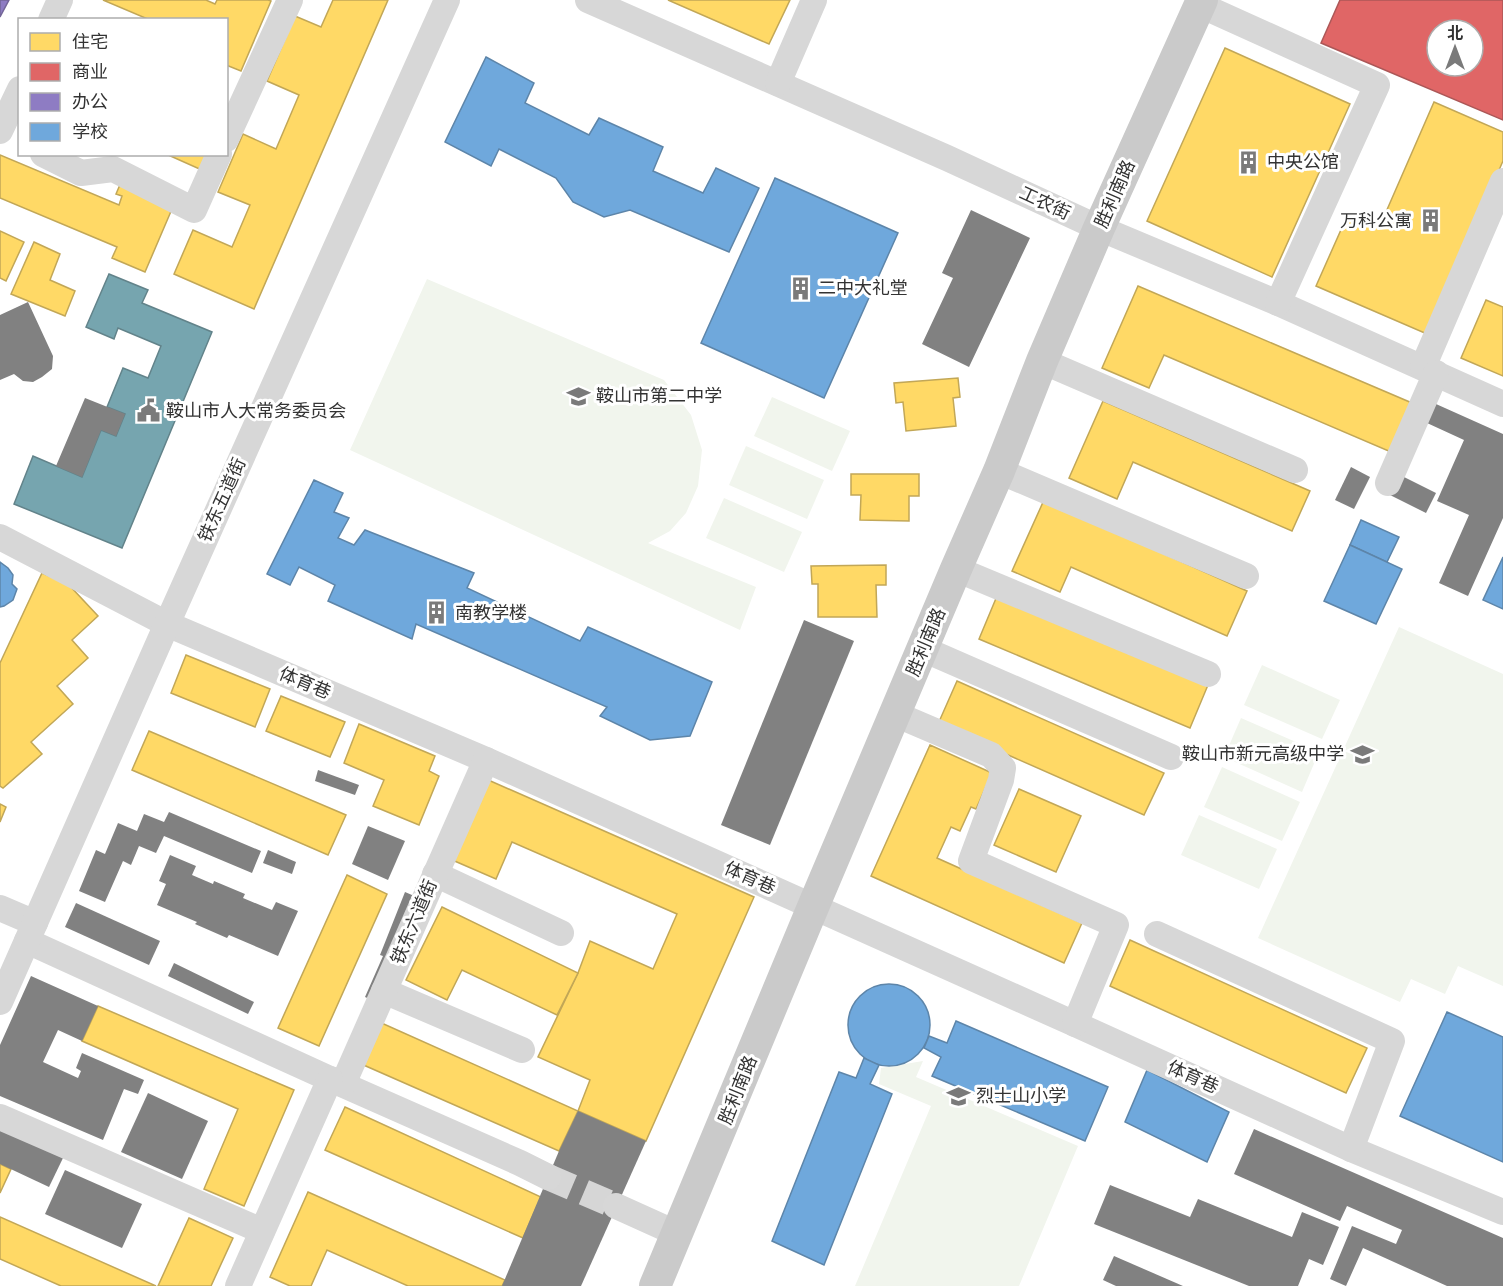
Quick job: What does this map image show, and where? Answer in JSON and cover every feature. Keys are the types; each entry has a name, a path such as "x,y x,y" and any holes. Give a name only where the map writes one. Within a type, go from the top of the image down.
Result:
{"main road":[{"name":"胜利南路","path":"655,1286 956,568 999,471 1042,361 1099,228 1201,3"}],"street":[{"path":"52,18 60,0"},
{"path":"228,135 290,0"},
{"name":"铁东五道街","path":"0,1002 447,0"},
{"name":"工农街","path":"588,0 947,158 1099,228 1278,303 1503,404"},
{"path":"778,83 814,0"},
{"path":"1201,3 1377,86 1278,303"},
{"path":"18,93 0,132 18,142"},
{"path":"47,156 81,173 112,169 194,210 218,156"},
{"path":"1388,483 1503,181"},
{"path":"1042,361 1295,470"},
{"path":"999,471 1246,576"},
{"name":"体育巷","path":"0,537 167,624 486,760 1351,1149 1503,1212"},
{"path":"956,568 1208,674"},
{"path":"923,649 1171,757"},
{"path":"895,714 992,755 1003,768 1001,780 971,861 1116,925 1075,1024"},
{"name":"铁东六道街","path":"238,1286 262,1231 384,991 486,760"},
{"path":"435,874 561,933"},
{"path":"0,908 31,932 337,1081 548,1177"},
{"path":"1157,934 1392,1041 1351,1149"},
{"path":"384,991 522,1050"},
{"path":"0,1117 262,1231"},
{"path":"616,1206 678,1234"}],"shaded area":[{"path":"427,279 664,380 691,415 702,450 698,486 686,513 670,531 648,543 756,587 740,630 350,450"},
{"path":"772,397 850,431 832,471 754,436"},
{"path":"746,446 824,480 807,519 729,485"},
{"path":"724,498 802,532 784,572 706,538"},
{"path":"1399,627 1503,674 1503,986 1458,966 1445,994 1411,979 1400,1002 1258,938"},
{"path":"1262,665 1340,700 1322,739 1244,705"},
{"path":"1241,718 1319,752 1302,792 1224,757"},
{"path":"1222,767 1300,802 1282,841 1204,807"},
{"path":"1199,815 1277,849 1259,889 1181,855"},
{"path":"923,1061 916,1077 1078,1146 1019,1286 855,1286 931,1106 879,1084 881,1068"}],"building: 住宅":[{"path":"103,0 206,0 215,4 217,0 271,1 241,71 228,66 228,18 145,18"},
{"path":"333,0 388,0 254,309 174,274 193,230 232,247 250,205 218,192 243,134 276,149 299,95 267,81 295,16 321,27"},
{"path":"668,0 790,0 769,44"},
{"name":"中央公馆","path":"1225,48 1350,104 1272,277 1147,221"},
{"name":"万科公寓","path":"1434,102 1503,132 1503,161 1427,334 1316,286 1348,214 1379,228"},
{"path":"0,155 119,205 122,196 116,194 122,180 175,202 145,272 112,258 117,247 0,198"},
{"path":"170,156 210,156 204,171"},
{"path":"0,231 24,242 6,281 0,278"},
{"path":"34,242 60,254 50,280 75,291 65,316 11,294"},
{"path":"1138,286 1412,403 1391,452 1164,355 1149,388 1102,368"},
{"path":"1486,300 1503,307 1503,376 1461,358"},
{"path":"958,378 960,397 953,398 956,426 906,431 903,402 896,403 894,383"},
{"path":"1103,401 1310,491 1292,531 1133,462 1117,499 1069,478"},
{"path":"851,474 919,474 919,496 909,496 909,521 860,520 861,495 851,495"},
{"path":"1044,500 1247,591 1227,636 1071,567 1060,592 1012,571"},
{"path":"886,565 886,585 876,585 877,617 818,617 818,584 812,584 811,566"},
{"path":"42,573 68,584 98,616 72,640 88,658 57,686 73,704 31,742 42,754 3,788 0,786 0,663"},
{"path":"997,596 1208,685 1190,728 979,639"},
{"path":"186,655 270,689 255,727 171,693"},
{"path":"957,681 1164,773 1144,815 938,724"},
{"path":"281,696 345,722 330,757 266,731"},
{"path":"359,724 435,756 429,771 439,776 419,825 373,806 384,780 344,763"},
{"path":"149,731 346,815 328,855 132,770"},
{"path":"930,745 992,773 976,809 971,807 960,831 951,827 937,858 1082,923 1064,963 871,876"},
{"path":"486,779 754,897 646,1141 578,1111 590,1080 538,1057 578,973 590,941 653,969 677,914 512,842 496,879 450,859"},
{"path":"1019,789 1081,816 1056,872 994,845"},
{"path":"0,804 6,807 0,822"},
{"path":"347,875 387,894 319,1046 278,1028"},
{"path":"442,907 578,973 557,1015 462,970 447,1000 406,980"},
{"path":"1130,940 1367,1048 1346,1093 1110,986"},
{"path":"98,1006 294,1090 244,1206 204,1189 238,1109 82,1041"},
{"path":"377,1021 578,1111 559,1151 359,1063"},
{"path":"345,1107 541,1197 523,1238 325,1150"},
{"path":"0,1164 11,1169 0,1193"},
{"path":"308,1192 505,1280 502,1286 408,1286 327,1250 311,1286 290,1286 270,1277"},
{"path":"0,1217 156,1286 61,1286 0,1259"},
{"path":"189,1218 233,1238 211,1286 158,1286"}],"building: 商业":[{"path":"1340,0 1503,0 1503,120 1321,43"}],"building: 办公":[{"path":"0,0 9,0 0,17"}],"building: 学校":[{"path":"486,57 534,83 525,103 589,135 599,118 663,147 653,171 703,193 716,168 759,188 729,252 630,210 604,217 573,202 556,178 499,149 491,166 445,142"},
{"name":"二中大礼堂","path":"775,178 898,233 824,398 701,343"},
{"name":"南教学楼","path":"314,480 343,493 334,512 349,518 338,538 354,545 365,530 474,573 467,588 580,641 588,627 712,682 690,736 650,740 600,716 607,707 416,624 412,639 328,601 335,585 299,567 290,585 267,574"},
{"path":"1361,520 1399,537 1387,562 1350,545"},
{"path":"1350,545 1402,569 1376,624 1324,601"},
{"path":"1503,557 1503,609 1483,600"},
{"path":"0,562 13,575 12,584 17,589 13,600 0,607"},
{"path":"881,984 897,984 912,991 923,1002 930,1017 927,1041 918,1054 897,1066 881,1066 866,1059 855,1048 848,1033 848,1017 855,1002 866,991"},
{"path":"1447,1012 1503,1037 1503,1162 1400,1116"},
{"path":"956,1021 1108,1087 1085,1141 932,1076 941,1057 924,1048 929,1036 947,1043"},
{"path":"864,1058 879,1065 870,1084 892,1094 824,1265 772,1241 839,1072 856,1078"},
{"path":"1147,1070 1229,1112 1207,1162 1125,1122"}],"building: 公共":[{"name":"鞍山市人大常务委员会","path":"109,274 148,290 142,303 212,332 122,548 14,504 33,456 82,477 101,430 116,436 125,414 107,407 123,368 148,378 161,346 118,328 114,339 86,327"}],"building: 其他":[{"path":"971,210 1030,238 969,367 922,344 953,278 942,273"},
{"path":"28,302 53,356 52,369 33,382 23,381 14,374 0,380 0,315"},
{"path":"85,398 125,414 116,436 101,430 82,477 56,466"},
{"path":"1436,404 1503,434 1503,518 1468,596 1439,583 1469,515 1437,501 1464,440 1427,423"},
{"path":"1351,467 1370,477 1354,509 1335,500"},
{"path":"1398,474 1436,493 1426,513 1388,494"},
{"path":"804,620 854,641 770,845 721,825"},
{"path":"318,770 359,785 355,795 315,781"},
{"path":"169,812 261,851 252,873 164,836 156,853 139,846 131,865 123,861 105,902 79,891 96,850 105,854 118,823 137,831 144,814 164,822"},
{"path":"368,826 405,841 388,880 352,864"},
{"path":"268,850 296,862 292,874 263,863"},
{"path":"170,855 196,866 192,875 245,894 243,898 272,910 276,902 298,911 278,956 229,935 227,938 157,905 166,884 159,881"},
{"path":"405,892 419,898 374,1001 365,997 383,956 380,955"},
{"path":"76,903 160,941 149,965 65,927"},
{"path":"174,963 254,1002 248,1014 168,976"},
{"path":"31,976 98,1006 82,1041 58,1030 43,1062 78,1078 81,1071 76,1068 82,1053 144,1080 138,1094 124,1089 103,1140 0,1096 0,1045"},
{"path":"148,1093 208,1121 182,1179 121,1152"},
{"path":"578,1111 646,1141 581,1286 502,1286 559,1151"},
{"path":"0,1129 63,1158 49,1187 0,1164"},
{"path":"1254,1129 1503,1238 1503,1286 1447,1286 1363,1248 1346,1286 1330,1279 1352,1226 1396,1244 1402,1230 1347,1206 1340,1221 1234,1174"},
{"path":"65,1170 142,1204 122,1248 45,1214"},
{"path":"1110,1185 1190,1217 1198,1199 1292,1237 1302,1212 1339,1227 1323,1265 1309,1259 1298,1286 1249,1286 1094,1224"},
{"path":"1114,1256 1183,1286 1116,1286 1103,1280"}],"tunnel":[{"path":"548,1177 616,1206"}],"place":[{"name":"中央公馆","path":"1249,162"},
{"name":"万科公寓","path":"1430,221"},
{"name":"二中大礼堂","path":"800,288"},
{"name":"鞍山市第二中学","path":"578,396"},
{"name":"鞍山市人大常务委员会","path":"148,411"},
{"name":"南教学楼","path":"437,613"},
{"name":"鞍山市新元高级中学","path":"1362,754"},
{"name":"烈士山小学","path":"958,1096"}]}
